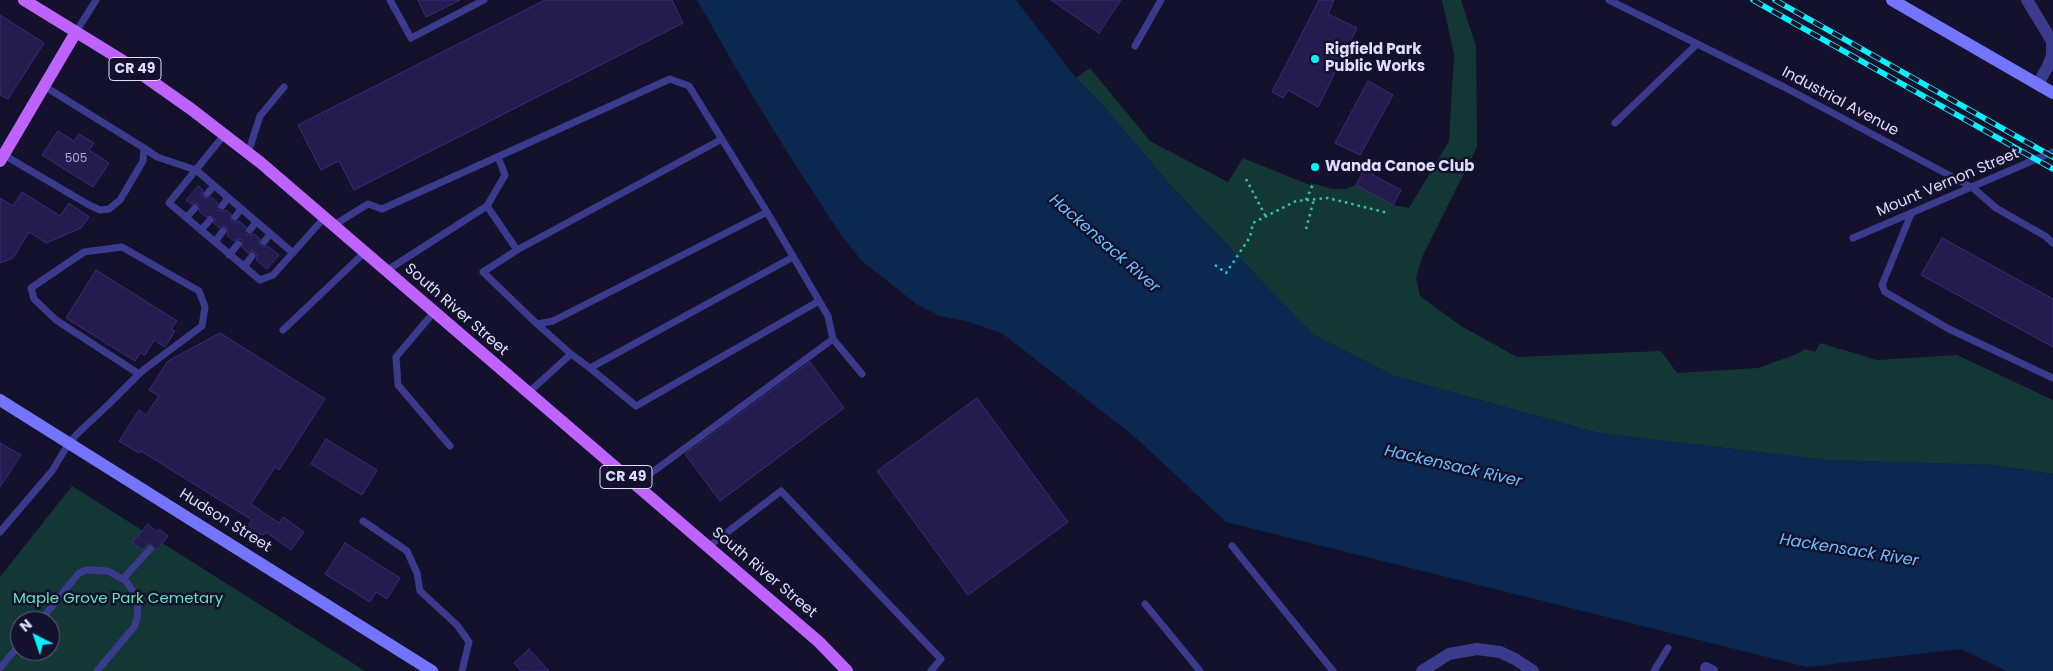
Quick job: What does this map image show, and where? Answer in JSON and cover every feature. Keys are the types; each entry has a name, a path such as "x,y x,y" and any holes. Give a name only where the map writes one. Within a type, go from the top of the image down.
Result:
{"main road":[{"name":"South River Street","path":"24,0 128,64 248,153 819,642 847,671"},
{"path":"1892,0 2048,88"},
{"path":"2,158 76,32"},
{"name":"Hudson Street","path":"0,400 432,671"},
{"name":"CR 49","path":"819,642 853,671"}],"street":[{"path":"2027,0 2052,42 2048,88"},
{"path":"1422,671 1449,654 1477,649 1500,652 1533,671"}],"lane":[{"path":"76,32 96,0"},
{"path":"390,0 411,38 484,0"},
{"path":"1135,46 1161,0"},
{"name":"Industrial Avenue","path":"1609,0 1784,87 1973,188 1996,208 2049,235 2053,243"},
{"path":"1615,123 1697,44"},
{"path":"224,134 169,203 260,280 273,275 293,253 329,222 368,204 382,209 670,79 689,86 767,212 828,316 833,339 862,374"},
{"path":"44,86 158,157 196,170 293,253"},
{"path":"248,153 260,116 284,88"},
{"path":"722,139 517,250 483,272 571,354 636,406 819,301"},
{"path":"2,158 100,210 109,209 120,200 142,161 144,148"},
{"name":"Mount Vernon Street","path":"1853,238 2053,152"},
{"path":"386,271 487,206 506,175 498,157"},
{"path":"207,194 214,186"},
{"path":"222,206 228,198"},
{"path":"487,206 517,250"},
{"path":"186,218 195,208"},
{"path":"235,217 241,209"},
{"path":"537,324 553,321 767,212"},
{"path":"1911,214 1882,284 1885,292 1949,329 2053,378"},
{"path":"201,230 210,220"},
{"path":"250,230 256,222"},
{"path":"215,242 223,231"},
{"path":"264,242 270,234"},
{"path":"229,254 238,244"},
{"path":"0,532 52,471 69,443 140,374 202,326 205,307 200,291 122,247 84,252 31,288 34,298 56,320 140,374"},
{"path":"283,330 365,252"},
{"path":"244,267 252,256"},
{"path":"590,368 793,257"},
{"path":"434,312 396,357 398,385 450,446"},
{"path":"635,485 833,339"},
{"path":"528,392 571,354"},
{"path":"708,547 781,491 941,659 931,671"},
{"path":"362,520 407,551 418,573 420,591 457,625 469,642 462,671"},
{"path":"1232,546 1333,671"},
{"path":"123,579 150,549"},
{"path":"48,611 79,573 86,570 108,571 131,586 138,598 137,619 134,626 97,671"},
{"path":"1145,604 1200,671"},
{"path":"1654,671 1668,648"},
{"path":"0,668 10,656"}],"path":[{"path":"1246,179 1266,216"},
{"path":"1306,200 1313,184"},
{"path":"1215,265 1226,273 1250,237 1253,223 1296,200 1328,198 1388,212"},
{"path":"1306,229 1314,199"}],"green space":[{"path":"1442,0 1461,0 1476,46 1477,147 1423,255 1416,278 1420,296 1461,326 1517,357 1661,351 1677,373 1758,368 1797,354 1805,349 1815,352 1820,343 1877,360 1957,355 2053,400 2053,474 1992,465 1825,460 1598,433 1394,376 1312,334 1172,187 1100,102 1076,78 1090,68 1150,141 1228,182 1243,158 1310,185 1311,183 1333,189 1346,189 1356,185 1393,205 1409,208 1449,141 1454,54"},
{"name":"Maple Grove Park Cemetary","path":"72,486 365,671 0,671 0,577"}],"water":[{"name":"Hackensack River","path":"697,0 1016,0 1076,78 1100,102 1172,187 1312,334 1394,376 1598,433 1825,460 1992,465 2053,474 2053,671 2007,671 1961,649 1807,667 1226,522 1135,437 1003,334 970,322 940,316 915,303 862,261 841,235 789,155"}],"building":[{"path":"418,0 460,0 426,17"},
{"path":"545,0 672,0 683,23 354,190 339,161 321,170 298,125"},
{"path":"1051,0 1121,0 1099,33"},
{"name":"Rigfield Park Public Works","path":"1319,0 1334,0 1328,14 1357,28 1318,107 1288,90 1283,98 1272,92"},
{"path":"0,15 44,43 8,99 0,95"},
{"path":"1368,81 1393,95 1360,155 1335,143"},
{"path":"58,131 74,141 79,134 94,143 89,150 109,163 93,187 42,155"},
{"path":"1364,170 1401,190 1393,205 1356,185"},
{"path":"198,186 203,190 202,195 204,198 208,199 211,197 218,203 218,210 226,210 231,214 231,221 239,221 246,227 246,234 254,234 260,239 260,246 268,246 279,255 267,269 256,260 255,252 248,253 242,247 242,240 234,241 227,235 226,227 219,228 214,223 215,219 213,216 206,217 199,211 200,207 198,204 191,204 186,200"},
{"path":"22,192 60,216 69,203 89,217 81,228 46,243 29,232 13,258 0,263 0,198 13,206"},
{"path":"1942,238 2053,299 2053,347 1921,275"},
{"path":"96,270 177,321 171,329 175,331 165,347 154,340 145,355 140,353 135,361 66,318"},
{"path":"220,333 325,399 279,470 275,467 251,504 279,523 283,517 304,532 291,550 266,532 263,535 260,533 258,536 246,529 252,520 141,451 139,453 119,441 139,410 146,415 159,396 149,390 168,361"},
{"path":"810,362 844,408 720,501 685,454"},
{"path":"977,398 1068,522 968,595 877,471"},
{"path":"326,439 377,470 362,495 311,464"},
{"path":"0,443 21,455 0,487"},
{"path":"148,524 157,532 159,529 168,536 157,550 149,543 142,550 132,542"},
{"path":"345,543 400,578 387,599 376,592 370,602 325,574"},
{"path":"529,649 549,671 521,671 514,663"}],"railway":[{"path":"1753,0 2053,169"},
{"path":"1775,0 2053,157"}],"place":[{"name":"Rigfield Park Public Works","path":"1315,59"},
{"name":"Wanda Canoe Club","path":"1315,167"}]}
